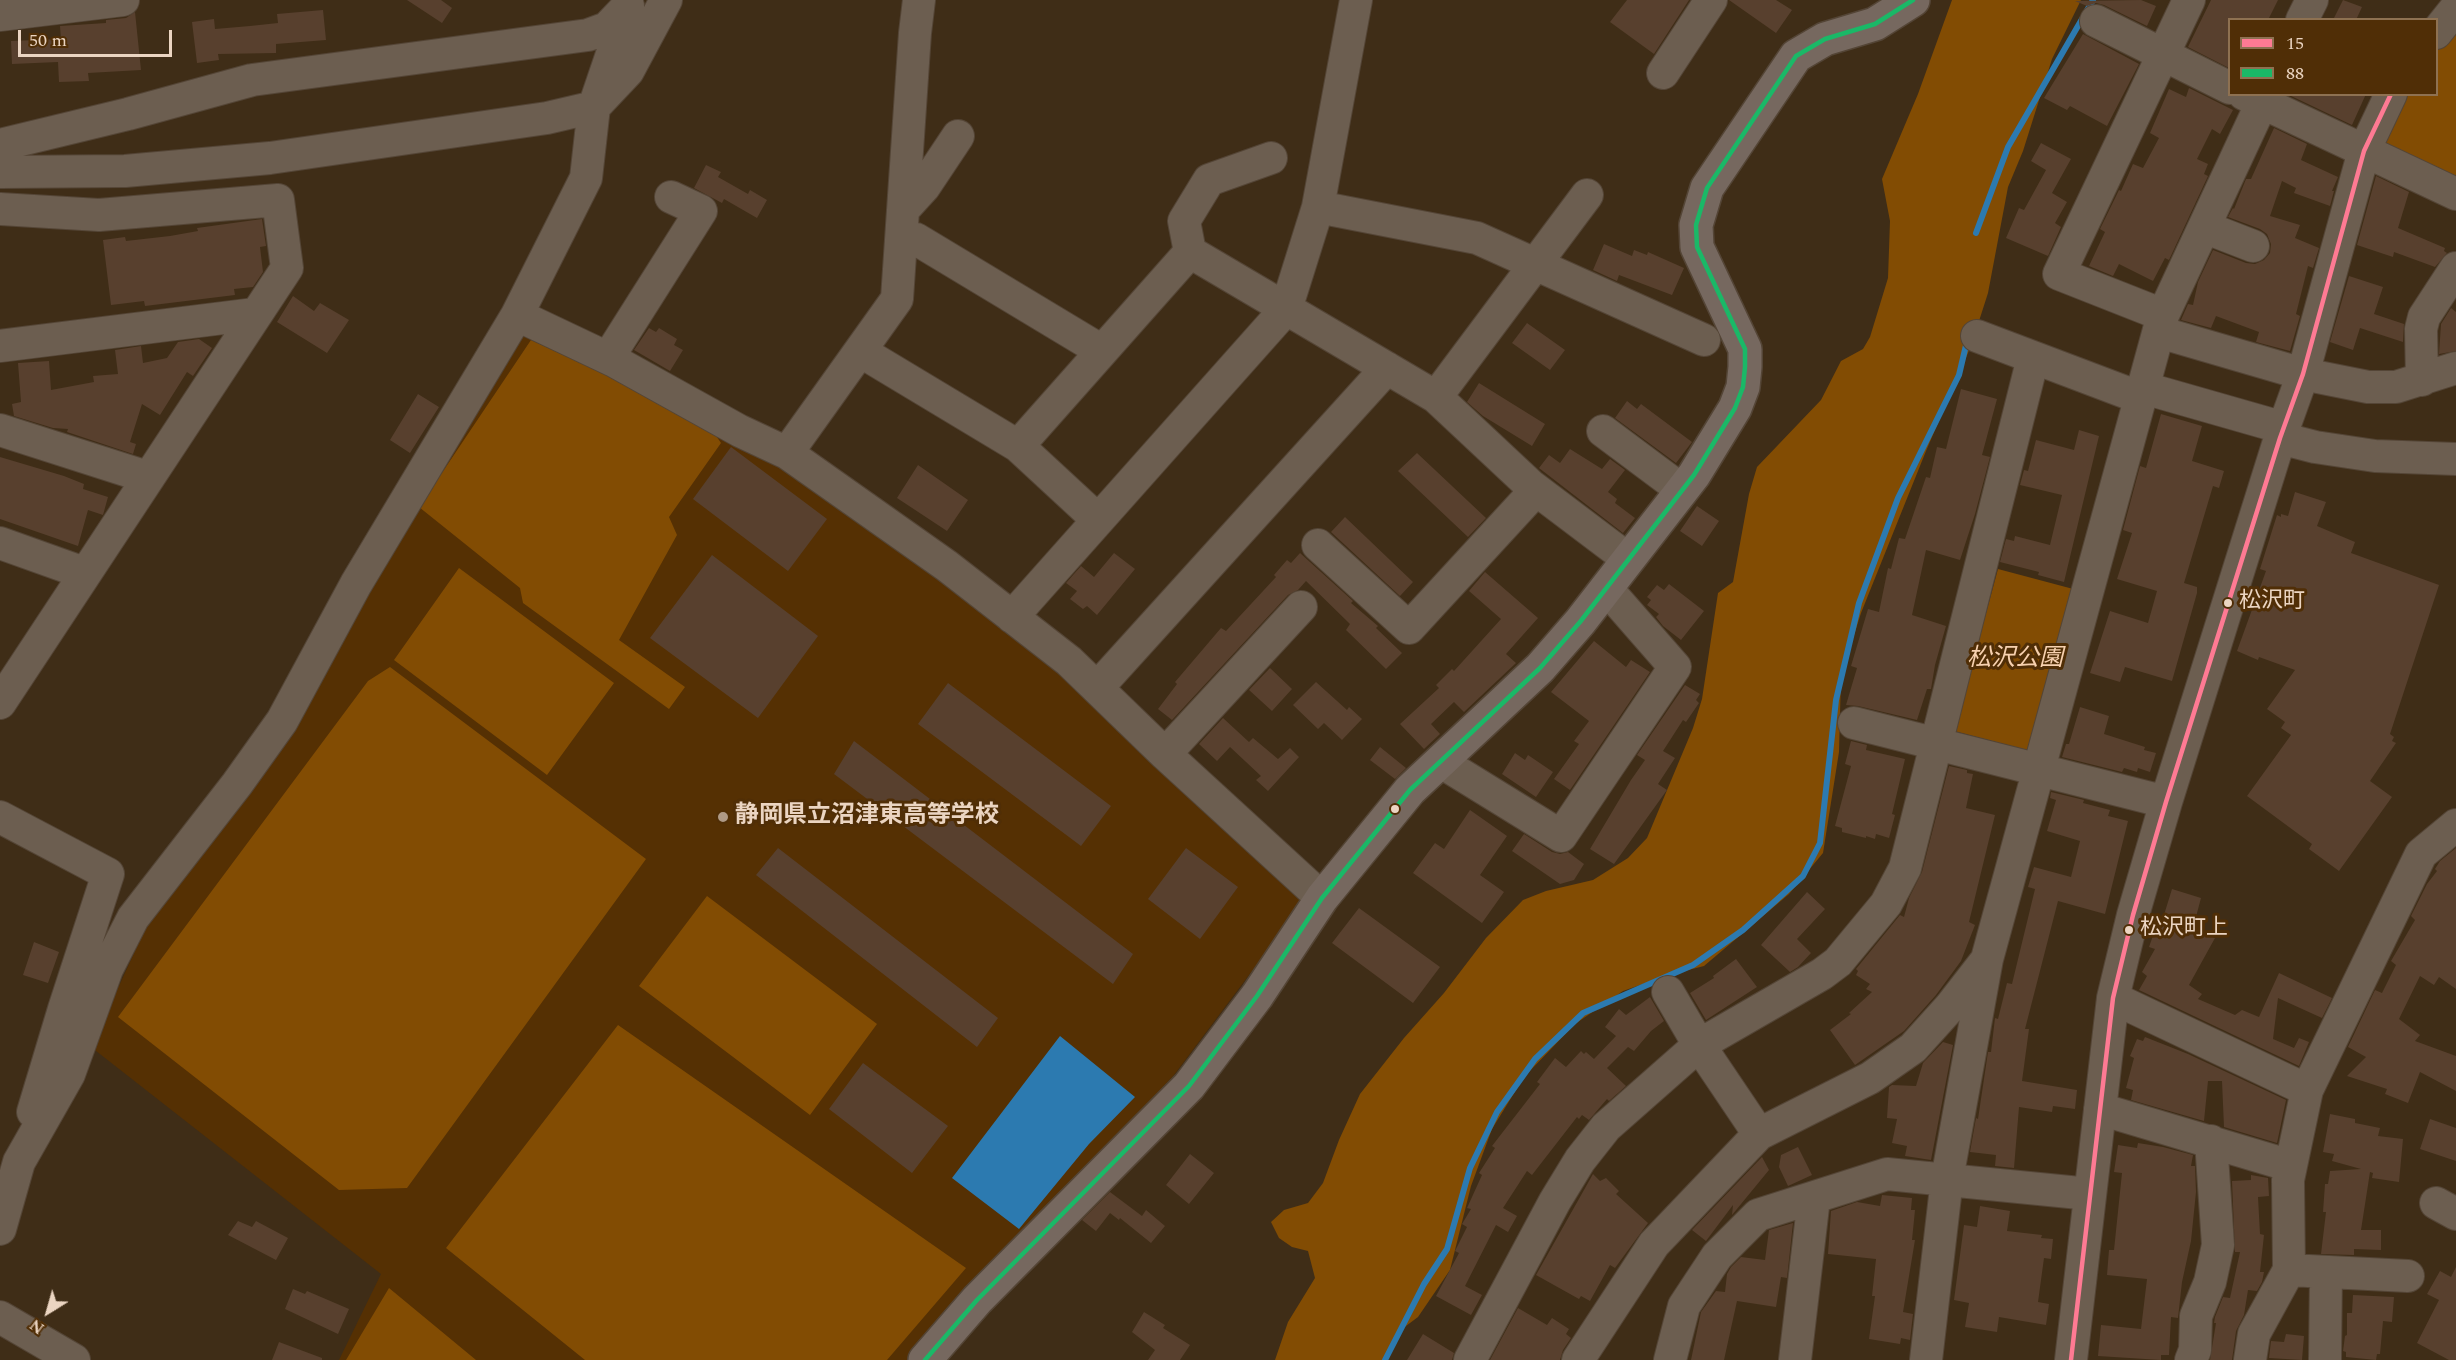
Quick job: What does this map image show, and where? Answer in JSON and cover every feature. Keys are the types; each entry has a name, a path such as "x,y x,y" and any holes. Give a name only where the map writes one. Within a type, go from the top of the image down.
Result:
{"main road":[{"path":"926,1360 977,1300 1189,1086 1257,996 1322,898 1410,790 1540,668 1682,490 1735,408 1743,387 1745,367 1745,349 1697,247 1696,225 1707,188 1797,56 1825,39 1875,24 1913,0"}],"street":[{"path":"0,15 123,0"},
{"path":"0,172 125,171 270,158 547,118 594,107 628,71 666,0"},
{"path":"787,453 897,299 915,33 920,0"},
{"path":"1663,73 1711,0"},
{"path":"2189,0 2059,274 2161,323 2303,374 2368,387 2396,387 2456,368"},
{"path":"2303,18 2312,0"},
{"path":"19,1162 69,1074 107,969 133,918 237,784 282,721 356,584 517,315 586,178 594,107 630,3"},
{"path":"0,145 128,114 252,80 588,35 607,28 630,3"},
{"path":"1012,617 1287,309 1318,207 1354,6"},
{"path":"2438,30 2456,8"},
{"path":"2096,21 2228,87"},
{"path":"2071,1360 2113,998 2133,915 2166,802 2282,433 2303,374 2364,151 2390,96"},
{"path":"1926,1360 1947,1179 1987,959 2161,323 2204,227 2257,97 2456,194"},
{"path":"903,210 924,187 958,136"},
{"path":"1270,158 1209,180 1184,221 1190,252 1436,397 1536,489 1628,559"},
{"path":"1436,397 1587,195"},
{"path":"608,358 700,211 671,197"},
{"path":"0,209 99,215 278,200 287,268 84,573 5,685"},
{"path":"1318,207 1477,238 1704,340"},
{"path":"2204,227 2253,246"},
{"path":"901,240 916,239 1102,351"},
{"path":"1017,446 1190,252"},
{"path":"2422,380 2421,329 2424,317 2456,268"},
{"path":"0,346 255,314"},
{"path":"517,315 608,358 787,453 946,566 1069,661 1165,754 1322,898"},
{"path":"1977,336 2033,358 2142,393 2282,433 2315,447 2374,456 2456,459"},
{"path":"860,351 1017,446 1098,520"},
{"path":"1470,1360 1533,1240 1580,1160 1606,1127 1699,1045 1822,974 1838,962 1863,935 1886,904 1905,868 2033,358"},
{"path":"1097,688 1387,368"},
{"path":"0,430 147,477"},
{"path":"1603,431 1682,490"},
{"path":"1318,545 1409,628 1536,489"},
{"path":"0,543 84,573"},
{"path":"1441,762 1561,836 1675,667 1606,588"},
{"path":"1165,754 1301,607"},
{"path":"1854,723 2166,802"},
{"path":"0,817 108,874 64,1009 0,1229"},
{"path":"2250,1360 2254,1334 2289,1270 2288,1180 2307,1090 2421,854 2456,825"},
{"path":"1578,1360 1654,1244 1759,1134 1870,1078 1913,1048 1950,1007 1987,959"},
{"path":"1668,992 1699,1045 1759,1134"},
{"path":"2113,998 2307,1090"},
{"path":"2100,1109 2291,1166"},
{"path":"2191,1360 2194,1350 2196,1316 2210,1282 2218,1245 2211,1141"},
{"path":"1670,1360 1684,1306 1717,1256 1758,1215 1887,1174 2090,1194"},
{"path":"1795,1360 1814,1197"},
{"path":"2289,1270 2408,1276"},
{"path":"2325,1360 2326,1272"},
{"path":"0,1317 74,1360"}],"shaded area":[{"name":"静岡県立沼津東高等学校","path":"520,330 779,461 1064,670 1306,899 1174,1075 977,1282 908,1360 339,1360 381,1274 91,1047 146,927"}],"green space":[{"path":"1952,0 2081,0 2052,59 2023,151 2008,187 1988,293 1971,346 1861,613 1841,677 1839,752 1823,853 1789,894 1704,966 1623,991 1575,1024 1524,1077 1492,1129 1471,1186 1450,1270 1418,1317 1398,1332 1386,1360 1275,1360 1288,1322 1315,1278 1308,1251 1292,1247 1279,1238 1271,1222 1284,1210 1308,1203 1323,1183 1360,1094 1404,1038 1444,993 1486,938 1523,900 1546,891 1593,880 1628,858 1647,838 1693,728 1702,699 1718,593 1733,582 1749,494 1757,467 1821,400 1841,361 1863,349 1870,337 1888,278 1890,221 1882,179 1918,94"},
{"path":"2456,20 2456,183 2385,148 2383,132 2400,96 2438,96 2438,44"},
{"path":"531,340 706,421 721,443 669,517 677,535 619,640 685,687 669,709 523,603 520,588 419,507"},
{"path":"459,568 614,683 547,775 394,660"},
{"name":"松沢公園","path":"1998,569 2077,590 2033,752 1954,731"},
{"path":"390,667 646,859 407,1188 339,1190 118,1017 368,681"},
{"path":"707,896 877,1024 810,1115 639,986"},
{"path":"618,1025 966,1268 887,1360 585,1360 446,1248"},
{"path":"389,1288 476,1360 346,1360"}],"water":[{"path":"1060,1036 1135,1097 1089,1144 1019,1229 952,1178"}],"building":[{"path":"407,0 441,0 452,8 442,23"},
{"path":"1627,0 1689,0 1654,54 1610,22"},
{"path":"1729,0 1776,0 1792,10 1776,33"},
{"path":"2141,0 2156,6 2147,26 2104,5 2096,3 2087,6 2075,1"},
{"path":"2211,0 2278,0 2269,18 2228,18 2228,67 2188,47"},
{"path":"2343,0 2362,7 2357,18 2334,18"},
{"path":"323,10 326,40 276,44 276,53 218,54 219,60 197,63 192,22 214,19 215,29 250,26 278,23 277,14"},
{"path":"135,12 141,70 88,73 89,81 59,82 58,62 12,64 11,41 61,39 60,26 106,23 106,20 126,18"},
{"path":"2083,34 2139,64 2107,126 2070,106 2067,110 2044,98"},
{"path":"2189,88 2233,110 2220,134 2212,129 2197,159 2208,164 2204,174 2208,176 2169,260 2165,258 2153,281 2119,264 2113,276 2089,266 2105,232 2100,229 2133,164 2143,168 2159,138 2150,133 2169,89 2186,97"},
{"path":"2291,96 2365,96 2352,125"},
{"path":"2274,128 2307,144 2301,160 2338,177 2332,191 2334,191 2330,206 2294,193 2296,188 2282,181 2270,216 2300,225 2295,238 2319,248 2313,268 2308,266 2296,314 2300,316 2290,351 2256,342 2259,332 2216,316 2211,328 2181,320 2188,304 2193,305 2198,282 2213,250 2246,263 2255,264 2264,260 2270,253 2271,244 2267,234 2228,217 2234,209 2246,179 2251,179"},
{"path":"2041,143 2071,159 2052,193 2067,202 2055,223 2061,227 2048,256 2006,238 2019,208 2024,210 2046,170 2031,161"},
{"path":"706,165 721,172 718,177 748,194 750,190 767,200 757,218 724,199 722,203 694,188"},
{"path":"2376,176 2409,192 2398,228 2445,248 2444,251 2447,253 2435,267 2394,252 2393,257 2357,245"},
{"path":"262,219 266,246 260,247 263,272 253,287 234,289 235,295 145,306 144,301 111,305 103,240 125,237 126,241 170,236 198,231 197,228"},
{"path":"1604,244 1632,256 1634,250 1647,255 1648,252 1684,268 1672,295 1619,275 1617,281 1593,270"},
{"path":"2349,276 2383,287 2374,314 2404,324 2403,342 2360,328 2353,350 2330,342"},
{"path":"293,296 314,311 320,303 349,320 327,353 277,322"},
{"path":"2451,308 2456,312 2456,351 2439,354 2441,324"},
{"path":"1527,323 1565,350 1550,370 1512,343"},
{"path":"649,328 656,332 659,328 677,339 674,345 683,350 670,371 634,350"},
{"path":"199,339 212,348 193,376 187,372 160,415 142,404 130,442 136,444 133,454 67,432 68,429 53,428 14,416 12,404 21,402 18,363 49,361 51,390 94,382 93,376 118,374 115,350 141,346 143,363 167,358 178,342"},
{"path":"1479,383 1545,424 1532,446 1483,416 1467,402"},
{"path":"1961,389 1997,399 1982,455 1990,457 1960,560 1926,550 1912,615 1946,626 1931,689 1927,689 1917,720 1846,705 1857,668 1851,666 1868,609 1879,612 1888,568 1891,569 1899,538 1905,539 1926,477 1930,478 1937,447 1946,449"},
{"path":"418,394 439,407 410,453 390,440"},
{"path":"1627,401 1637,409 1641,404 1692,442 1676,463 1615,418"},
{"path":"2161,414 2202,426 2192,461 2224,471 2219,488 2213,486 2184,583 2197,587 2197,593 2172,681 2125,667 2120,682 2090,673 2110,611 2148,623 2157,591 2117,579 2132,533 2123,530 2140,466 2146,468"},
{"path":"2079,430 2099,436 2064,582 2038,575 2039,572 2000,562 2006,539 2014,541 2015,536 2050,545 2062,495 2020,485 2024,470 2028,471 2036,440 2074,450"},
{"path":"731,447 827,519 788,571 693,499"},
{"path":"1570,449 1602,469 1610,459 1625,470 1608,492 1617,499 1615,503 1635,518 1623,533 1539,468 1549,455 1560,463"},
{"path":"1417,453 1486,518 1468,537 1398,471"},
{"path":"0,457 64,476 84,484 83,489 108,497 103,515 88,510 78,546 0,519"},
{"path":"918,465 968,500 947,531 897,498"},
{"path":"2295,492 2326,502 2317,526 2355,542 2351,553 2439,585 2390,734 2394,737 2392,741 2396,743 2370,781 2392,797 2339,871 2309,849 2312,844 2247,796 2291,735 2281,728 2285,722 2267,709 2295,670 2259,657 2258,660 2237,651 2266,571 2260,569 2277,515 2288,516"},
{"path":"1697,506 1719,521 1702,546 1680,531"},
{"path":"1345,517 1413,582 1400,596 1331,532"},
{"path":"1114,553 1135,569 1097,615 1087,606 1083,609 1070,599 1077,591 1066,583 1081,566 1094,577"},
{"path":"1300,553 1353,601 1351,603 1378,626 1376,628 1402,653 1386,669 1346,630 1350,624 1306,581 1298,590 1288,595 1172,720 1158,709 1177,684 1175,682 1221,628 1226,631 1276,577 1274,575 1287,560 1291,563"},
{"path":"712,555 818,636 758,718 650,638"},
{"path":"1485,572 1538,618 1506,654 1516,663 1464,712 1454,702 1431,724 1440,734 1424,749 1400,724 1439,688 1436,685 1452,669 1454,671 1501,619 1469,591"},
{"path":"1669,584 1704,611 1681,640 1663,626 1656,617 1659,614 1647,605 1651,600 1647,597 1657,585 1664,590"},
{"path":"1594,641 1626,667 1631,660 1650,672 1570,790 1554,779 1579,744 1574,741 1589,721 1551,692"},
{"path":"1270,668 1292,689 1272,711 1249,690"},
{"path":"1316,682 1347,710 1349,707 1362,719 1342,740 1324,723 1318,729 1293,705"},
{"path":"948,683 1111,806 1081,846 918,724"},
{"path":"1685,685 1700,694 1696,700 1699,703 1686,722 1683,720 1663,751 1675,758 1658,784 1667,790 1614,864 1590,849 1645,760 1637,755"},
{"path":"2080,707 2109,716 2104,734 2145,747 2144,750 2156,753 2150,772 2138,768 2137,772 2124,768 2122,772 2062,757 2066,744 2069,744"},
{"path":"1223,718 1249,742 1253,738 1278,759 1290,748 1299,757 1268,791 1256,780 1261,776 1230,747 1217,761 1199,744"},
{"path":"854,741 1133,954 1113,984 834,774"},
{"path":"1851,741 1867,745 1866,750 1905,759 1892,814 1895,815 1889,838 1876,834 1875,839 1866,836 1866,838 1842,832 1842,828 1835,826 1851,766 1845,764"},
{"path":"1380,747 1406,768 1395,779 1370,760"},
{"path":"1515,753 1525,760 1528,755 1553,772 1536,797 1502,774"},
{"path":"1949,766 1967,770 1967,773 1973,774 1966,808 1995,815 1969,922 1975,925 1961,961 1936,995 1904,1031 1855,1065 1830,1030 1851,1014 1849,1013 1872,992 1866,989 1870,984 1856,975 1858,971 1856,969 1900,915 1904,917 1909,898 1922,872"},
{"path":"2051,792 2084,800 2083,803 2110,810 2108,816 2128,821 2105,914 2058,901 2025,1029 2029,1029 2022,1081 2077,1090 2075,1109 2053,1106 2052,1112 2019,1107 2014,1168 1995,1166 1996,1155 1970,1152 1976,1118 1978,1119 1988,1052 1991,1052 1995,1018 1998,1019 2007,983 2012,984 2035,889 2028,887 2034,867 2071,877 2080,841 2047,831 2056,800 2050,798"},
{"path":"1470,810 1507,836 1480,875 1504,892 1482,923 1413,873 1435,843 1444,849"},
{"path":"1524,834 1552,852 1560,854 1568,852 1584,864 1574,880 1560,884 1512,851"},
{"path":"778,848 998,1018 977,1047 756,875"},
{"path":"1186,848 1238,887 1200,939 1148,899"},
{"path":"2456,848 2456,989 2439,977 2434,985 2420,976 2399,1019 2420,1035 2415,1041 2456,1056 2456,1091 2420,1072 2408,1103 2385,1094 2387,1089 2347,1076 2366,1057 2348,1047 2375,990 2382,993 2396,965 2391,961 2415,920 2411,916 2427,884 2437,871 2435,869 2440,861"},
{"path":"2172,889 2201,898 2193,928 2215,938 2189,985 2202,994 2198,999 2235,1015 2242,1010 2259,1017 2279,973 2332,998 2322,1018 2278,998 2273,1039 2294,1048 2299,1038 2309,1042 2299,1066 2139,990 2147,976 2142,972 2155,949 2149,947 2155,930 2159,931"},
{"path":"1807,892 1825,909 1797,939 1811,953 1790,972 1761,945"},
{"path":"1359,908 1440,967 1413,1003 1332,943"},
{"path":"34,942 59,952 48,983 23,975"},
{"path":"1736,959 1757,987 1706,1020 1690,993 1714,978 1713,976"},
{"path":"1650,997 1664,1021 1651,1031 1634,1051 1628,1047 1607,1068 1626,1086 1609,1101 1607,1099 1589,1120 1582,1115 1579,1119 1577,1117 1532,1175 1527,1171 1503,1208 1517,1216 1508,1232 1496,1225 1465,1286 1482,1295 1471,1315 1436,1296 1459,1253 1455,1251 1467,1227 1462,1224 1471,1209 1467,1208 1482,1175 1479,1173 1495,1148 1492,1146 1540,1084 1537,1082 1555,1058 1566,1067 1581,1051 1594,1059 1616,1036 1605,1027 1619,1009 1626,1015"},
{"path":"2145,1037 2188,1054 2286,1100 2277,1143 2224,1127 2222,1081 2208,1081 2204,1121 2131,1100 2133,1090 2126,1088 2134,1058 2130,1056 2137,1039 2143,1041"},
{"path":"1943,1042 1953,1045 1931,1160 1905,1156 1907,1146 1892,1143 1897,1119 1887,1118 1889,1087 1892,1085 1916,1086 1923,1063"},
{"path":"863,1063 948,1126 912,1173 829,1109"},
{"path":"2330,1114 2355,1119 2355,1123 2380,1128 2378,1136 2403,1139 2399,1182 2372,1178 2373,1173 2370,1172 2361,1230 2381,1230 2381,1250 2354,1249 2354,1255 2321,1254 2326,1212 2323,1212 2325,1184 2328,1184 2330,1171 2361,1169 2332,1161 2334,1154 2323,1152"},
{"path":"2430,1119 2456,1128 2456,1161 2420,1149"},
{"path":"2138,1143 2193,1155 2191,1166 2195,1166 2196,1192 2191,1241 2182,1282 2178,1318 2171,1317 2169,1355 2161,1355 2161,1360 2098,1356 2101,1325 2141,1329 2147,1279 2107,1275 2109,1250 2114,1250 2122,1173 2114,1172 2118,1145 2137,1148"},
{"path":"1798,1147 1812,1175 1788,1186 1779,1167 1781,1155"},
{"path":"1190,1154 1214,1173 1189,1204 1166,1185"},
{"path":"1762,1157 1769,1170 1732,1215 1733,1205 1706,1241 1692,1230"},
{"path":"1593,1174 1600,1181 1606,1178 1619,1191 1616,1194 1648,1223 1615,1268 1610,1265 1590,1301 1581,1296 1579,1299 1536,1275"},
{"path":"2251,1175 2268,1178 2269,1196 2258,1197 2260,1234 2264,1235 2260,1272 2264,1272 2262,1282 2257,1291 2248,1290 2244,1315 2236,1331 2232,1360 2210,1360 2215,1317 2223,1297 2230,1298 2240,1252 2235,1252 2232,1181 2251,1180"},
{"path":"1110,1192 1142,1216 1146,1210 1165,1226 1151,1243 1120,1218 1119,1220 1110,1213 1096,1231 1082,1220"},
{"path":"1882,1195 1912,1198 1911,1210 1915,1210 1912,1240 1915,1240 1903,1312 1913,1314 1910,1340 1901,1338 1900,1344 1869,1339 1875,1296 1872,1296 1876,1259 1828,1254 1831,1211 1857,1202 1880,1206"},
{"path":"1980,1206 2010,1211 2007,1231 2042,1235 2041,1238 2053,1239 2051,1259 2044,1258 2038,1302 2049,1304 2046,1325 1999,1317 1997,1332 1965,1327 1969,1303 1954,1300 1964,1225 1977,1227"},
{"path":"238,1221 252,1227 256,1221 288,1238 276,1260 228,1235"},
{"path":"1793,1223 1787,1278 1781,1277 1776,1307 1737,1301 1724,1360 1691,1360 1701,1312 1716,1291 1725,1292 1727,1274 1731,1267 1741,1257 1765,1260 1769,1230"},
{"path":"2456,1267 2456,1360 2449,1360 2417,1343 2439,1300 2427,1294 2440,1271 2451,1277"},
{"path":"293,1289 305,1294 307,1291 349,1309 338,1334 285,1309"},
{"path":"2353,1295 2394,1297 2392,1322 2383,1321 2380,1354 2377,1354 2376,1360 2346,1357 2346,1352 2343,1351 2347,1335 2347,1313 2352,1313"},
{"path":"1518,1308 1547,1325 1552,1318 1569,1329 1566,1334 1571,1338 1560,1360 1490,1360"},
{"path":"1144,1312 1165,1325 1163,1328 1190,1345 1180,1360 1148,1360 1155,1350 1132,1332"},
{"path":"1423,1334 1454,1353 1452,1360 1407,1360"},
{"path":"2286,1334 2304,1336 2302,1360 2269,1358 2271,1341 2284,1342"},
{"path":"279,1342 322,1358 322,1360 272,1360"}],"waterway":[{"path":"1976,233 2008,147 2093,0"},
{"path":"1385,1360 1424,1284 1447,1249 1470,1168 1497,1112 1535,1059 1583,1013 1693,965 1743,930 1803,876 1820,843 1836,700 1859,603 1898,498 1959,375 1967,341"}],"transit line":[{"name":"88","path":"925,1360 977,1300 1189,1086 1257,996 1322,898 1410,790 1540,668 1580,622 1694,475 1735,408 1743,387 1745,367 1745,349 1697,247 1696,225 1707,188 1796,56 1825,39 1875,24 1913,0"},
{"name":"15","path":"2071,1360 2113,998 2133,915 2280,438 2303,374 2364,151 2390,96"}],"place":[{"name":"松沢町","path":"2228,603"},
{"name":"静岡県立沼津東高等学校","path":"723,817"},
{"name":"松沢町上","path":"2129,930"}]}
